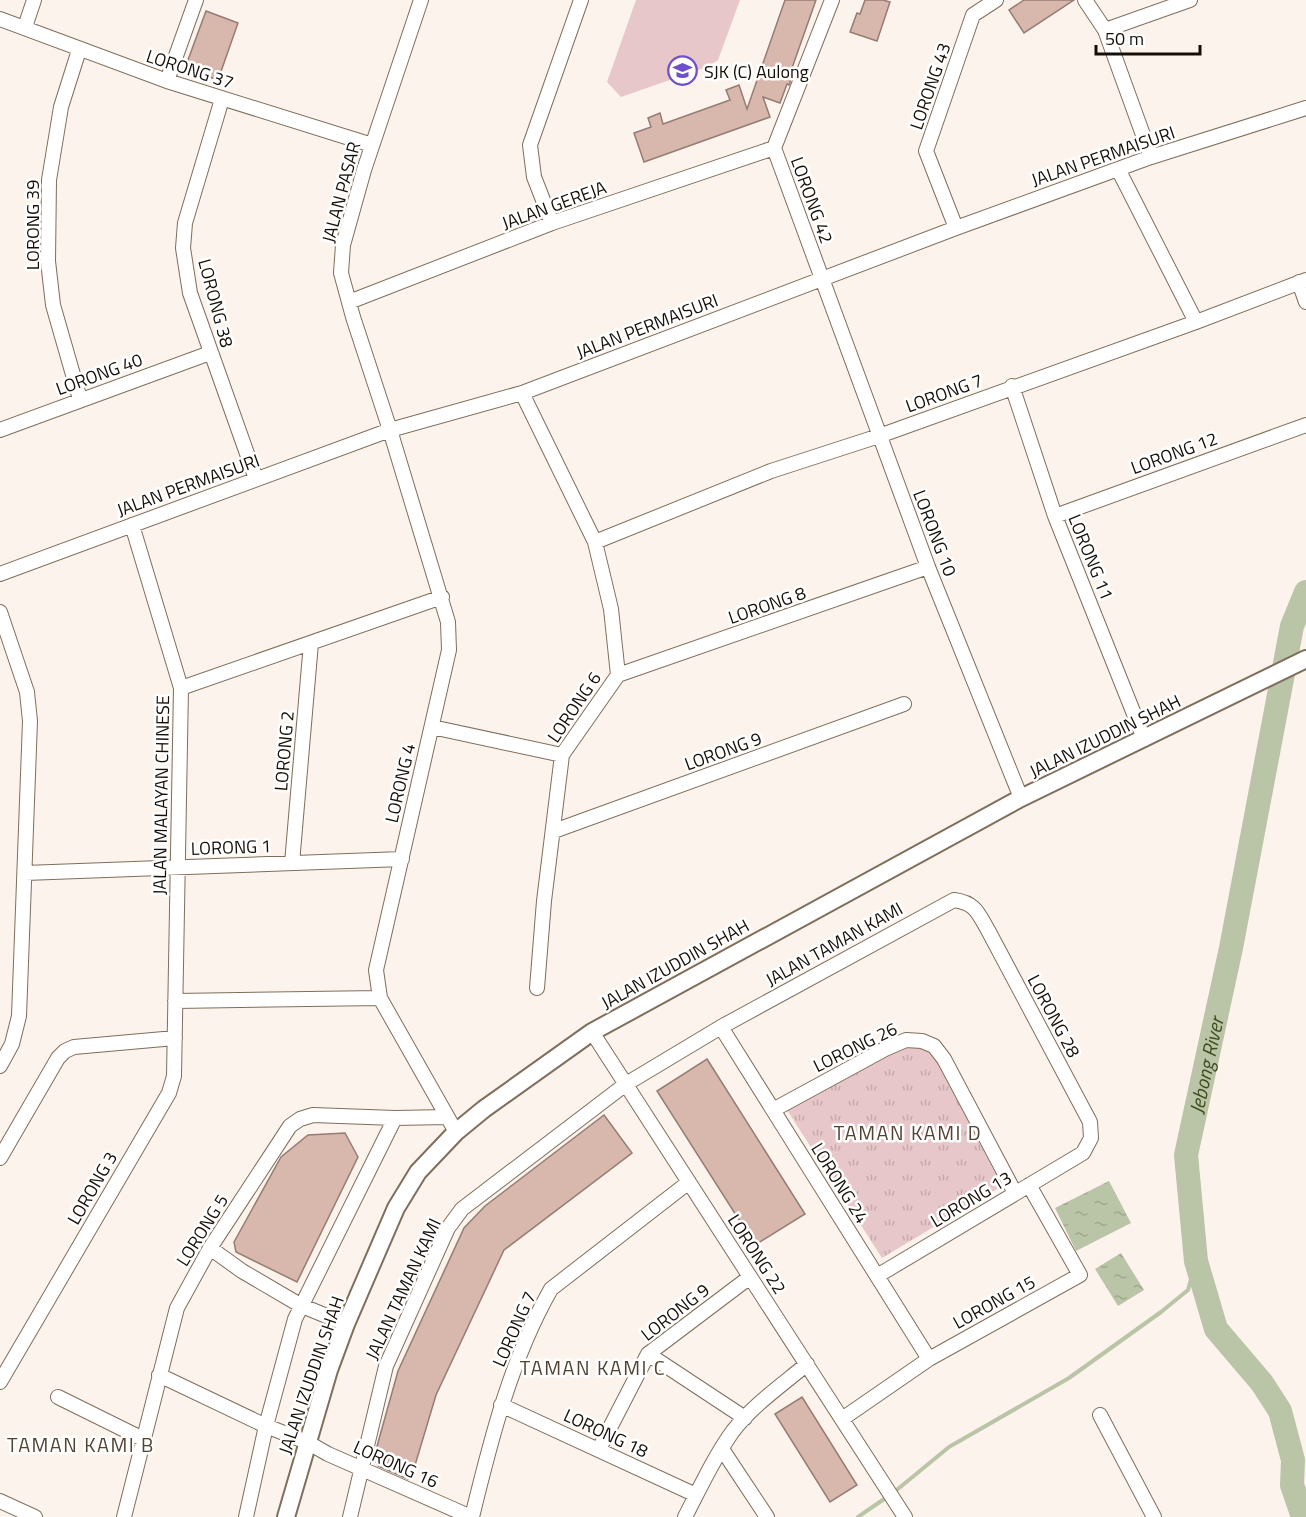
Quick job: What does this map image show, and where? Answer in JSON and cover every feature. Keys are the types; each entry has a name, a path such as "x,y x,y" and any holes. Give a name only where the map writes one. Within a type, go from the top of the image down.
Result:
{"main road":[{"name":"JALAN IZUDDIN SHAH","path":"286,1517 329,1370 346,1324 396,1208 418,1172 456,1132 484,1109 592,1032 1021,798 1306,659"}],"street":[{"path":"25,27 34,0"},
{"path":"167,81 196,0"},
{"name":"JALAN PASAR","path":"390,430 341,273 343,245 372,145 421,0"},
{"path":"552,223 534,177 530,145 581,0"},
{"name":"LORONG 42","path":"822,278 774,148 832,0"},
{"name":"LORONG 43","path":"956,228 926,151 973,15 996,0"},
{"path":"1085,0 1105,30 1151,157"},
{"path":"1105,30 1190,0"},
{"name":"LORONG 37","path":"0,19 167,81 372,145"},
{"name":"LORONG 39","path":"79,50 61,107 49,180 48,261 53,305 80,399"},
{"name":"LORONG 38","path":"222,99 183,235 183,248 190,293 256,479"},
{"name":"JALAN PERMAISURI","path":"0,574 390,430 522,393 822,278 1151,157 1306,108"},
{"name":"JALAN GEREJA","path":"349,302 552,223 774,148"},
{"path":"1118,169 1196,322"},
{"name":"LORONG 10","path":"822,278 928,567 1021,798"},
{"path":"1303,281 1306,302"},
{"name":"LORONG 7","path":"595,542 771,471 879,436 1303,281"},
{"name":"LORONG 40","path":"0,430 210,353"},
{"name":"LORONG 11","path":"1012,386 1055,516 1144,739"},
{"name":"LORONG 6","path":"522,393 595,542 611,609 618,675 562,755 544,901 537,988"},
{"name":"LORONG 12","path":"1055,516 1306,424"},
{"name":"LORONG 4","path":"390,430 442,597 448,622 449,650 376,970 377,987 380,998 456,1132"},
{"name":"JALAN MALAYAN CHINESE","path":"132,525 181,688 175,1001"},
{"name":"LORONG 8","path":"618,675 928,567"},
{"path":"181,688 442,597"},
{"path":"0,612 27,692 29,705 20,1016 12,1044 0,1066"},
{"name":"LORONG 2","path":"292,863 311,642"},
{"name":"LORONG 9","path":"554,831 904,704"},
{"path":"432,727 562,755"},
{"name":"LORONG 1","path":"25,873 402,859"},
{"name":"JALAN TAMAN KAMI","path":"721,1027 954,900 967,902"},
{"name":"LORONG 28","path":"967,902 975,908 989,932 1090,1122 1091,1138 1083,1153"},
{"path":"175,1001 380,998"},
{"name":"LORONG 3","path":"0,1382 169,1093 174,1076 175,1001"},
{"path":"626,1084 721,1027"},
{"name":"LORONG 24","path":"721,1027 929,1359"},
{"name":"LORONG 22","path":"592,1032 902,1513"},
{"path":"0,1158 58,1058 65,1051 74,1047 175,1038"},
{"name":"LORONG 26","path":"772,1110 885,1048 906,1040 922,1041 934,1046 944,1059 1015,1193"},
{"name":"JALAN TAMAN KAMI","path":"350,1517 386,1366 448,1228 472,1200 626,1084"},
{"name":"LORONG 5","path":"124,1517 177,1308 210,1248 290,1126 300,1119 313,1115 447,1117"},
{"path":"246,1517 266,1426 300,1305 395,1118"},
{"name":"LORONG 13","path":"877,1276 1083,1153"},
{"name":"LORONG 7","path":"471,1517 501,1405 542,1305 551,1289 689,1182"},
{"name":"LORONG 15","path":"842,1419 929,1359 1080,1275 1029,1185"},
{"path":"210,1248 242,1271 300,1305 346,1324"},
{"name":"LORONG 9","path":"599,1449 648,1354 750,1277"},
{"path":"648,1354 745,1418"},
{"path":"685,1517 722,1449 745,1418 807,1364"},
{"name":"LORONG 16","path":"159,1375 266,1426 307,1442 328,1454 471,1517"},
{"path":"58,1397 143,1439"},
{"name":"LORONG 18","path":"501,1405 696,1495"},
{"path":"1100,1415 1154,1517"},
{"path":"722,1449 766,1517"},
{"path":"0,1501 35,1517"}],"green space":[{"path":"636,0 740,0 718,60 707,67 621,97 607,82"},
{"path":"906,1046 932,1053 1002,1186 882,1258 787,1110"}],"water":[{"path":"1109,1181 1131,1223 1076,1251 1055,1208"},
{"path":"1121,1253 1144,1290 1118,1306 1095,1269"}],"building":[{"path":"785,0 816,0 792,68 795,69 780,103 763,97 770,117 644,162 634,133 651,127 648,118 660,113 663,124 730,100 726,90 739,85 747,109"},
{"path":"865,0 890,2 877,41 850,32"},
{"path":"1024,0 1074,0 1024,33 1009,10"},
{"path":"206,11 238,23 218,80 185,68"},
{"path":"707,1059 805,1214 755,1245 657,1091"},
{"path":"604,1115 632,1153 504,1250 436,1395 413,1472 408,1479 378,1466 374,1457 398,1371 464,1228 485,1206"},
{"path":"345,1133 358,1157 297,1282 236,1252 234,1242 281,1157 308,1135"},
{"path":"802,1397 857,1485 830,1502 775,1414"}],"waterway":[{"name":"Jebong River","path":"1303,1517 1292,1485 1293,1460 1280,1411 1262,1383 1216,1329 1196,1261 1186,1155 1231,948 1292,626 1306,592"},
{"path":"893,1493 949,1447 1069,1378 1161,1312 1188,1290 1196,1261"},
{"path":"858,1517 887,1497"}],"place":[{"name":"SJK (C) Aulong","path":"683,71"}],"district":[{"name":"TAMAN KAMI D","path":"908,1132"},
{"name":"TAMAN KAMI C","path":"593,1367"},
{"name":"TAMAN KAMI B","path":"81,1444"}]}
